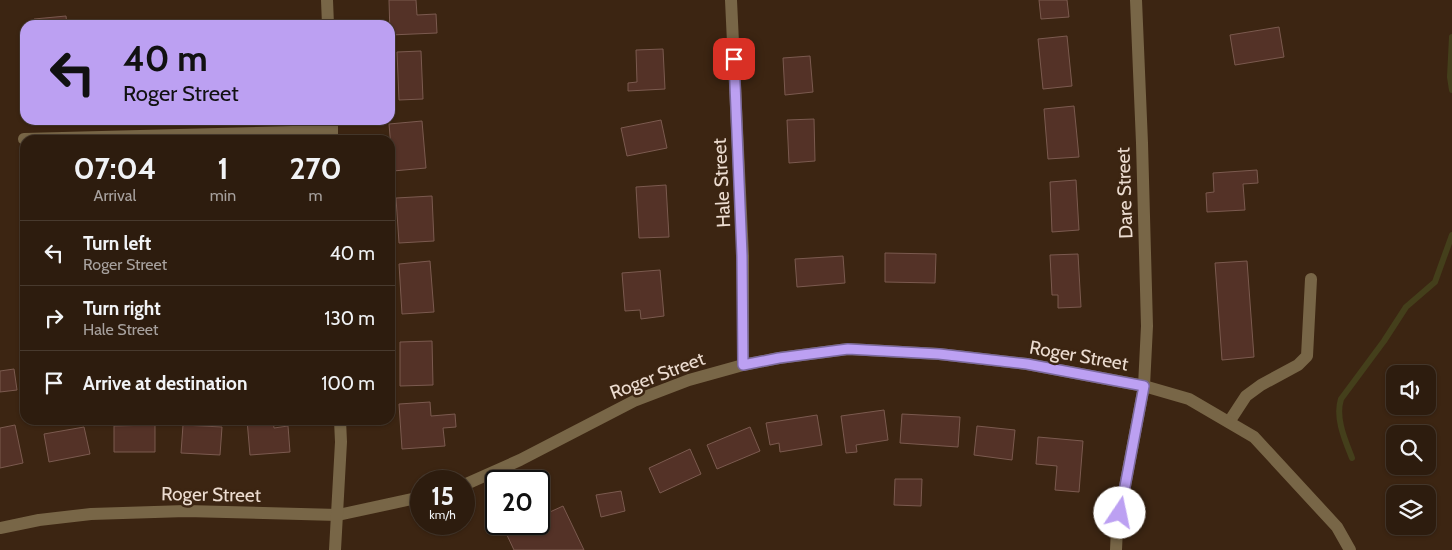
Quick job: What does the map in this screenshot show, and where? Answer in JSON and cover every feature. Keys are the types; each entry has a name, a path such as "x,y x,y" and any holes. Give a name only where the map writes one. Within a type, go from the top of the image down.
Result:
{"street":[{"path":"326,0 328,20"},
{"name":"Hale Street","path":"731,0 742,256 743,365"},
{"name":"Dare Street","path":"1116,550 1117,528 1144,386 1147,326 1136,0"},
{"path":"161,135 332,130"},
{"path":"1229,422 1246,396 1261,384 1298,365 1307,356 1311,279"},
{"name":"Roger Street","path":"475,480 520,460 634,401 689,380 743,365 848,349 939,354 1027,364 1144,386 1189,399 1254,437 1337,526 1350,550"},
{"path":"335,550 338,515 340,425"},
{"name":"Roger Street","path":"0,528 39,520 91,514 186,511 338,515 410,499"}],"building":[{"path":"389,0 416,0 417,15 436,14 437,33 395,35 395,20 390,20"},
{"path":"1039,0 1067,0 1069,17 1041,19"},
{"path":"66,16 66,20 34,20"},
{"path":"1279,27 1284,57 1235,65 1230,35"},
{"path":"1067,36 1072,86 1043,89 1038,39"},
{"path":"663,49 665,89 628,91 628,83 637,82 636,50"},
{"path":"421,51 423,99 399,100 397,52"},
{"path":"810,56 813,92 785,95 783,58"},
{"path":"1074,106 1079,157 1048,159 1044,109"},
{"path":"814,119 815,161 789,163 787,120"},
{"path":"661,120 667,148 627,156 621,128"},
{"path":"422,121 426,168 395,171 395,135 390,135 389,125"},
{"path":"1257,170 1258,183 1243,184 1245,210 1207,212 1206,193 1214,192 1213,173"},
{"path":"1076,180 1079,230 1052,232 1050,182"},
{"path":"666,185 669,237 639,238 636,187"},
{"path":"432,196 434,241 399,243 396,198"},
{"path":"885,253 936,254 935,283 885,282"},
{"path":"1078,254 1081,307 1058,308 1058,295 1052,295 1050,255"},
{"path":"843,256 845,283 797,287 795,259"},
{"path":"430,261 434,312 402,314 399,264"},
{"path":"1247,261 1254,357 1222,360 1215,263"},
{"path":"660,270 664,316 641,319 640,310 625,311 622,273"},
{"path":"432,341 433,385 400,386 400,342"},
{"path":"14,369 17,390 0,392 0,371"},
{"path":"430,402 431,416 455,414 456,427 443,428 445,446 402,449 399,404"},
{"path":"884,410 888,440 856,445 857,452 846,453 841,416"},
{"path":"902,414 960,417 958,447 900,443"},
{"path":"817,415 822,445 780,452 779,443 770,445 766,423"},
{"path":"15,425 23,463 0,468 0,428"},
{"path":"155,425 155,452 114,452 114,426"},
{"path":"183,425 222,427 220,455 181,453"},
{"path":"247,425 274,425 274,428 288,426 290,452 250,455"},
{"path":"977,426 1015,430 1012,460 974,455"},
{"path":"84,427 90,454 49,462 44,434"},
{"path":"750,427 760,451 717,469 707,445"},
{"path":"1038,437 1083,441 1079,492 1055,490 1057,466 1036,464"},
{"path":"690,449 701,474 660,493 649,468"},
{"path":"895,479 922,479 921,506 894,505"},
{"path":"621,491 625,511 601,517 596,495"},
{"path":"563,506 584,550 514,550 507,535 550,535 550,512"}],"waterway":[{"path":"1452,37 1450,77 1452,90"},
{"path":"1352,458 1340,421 1339,406 1341,399 1384,341 1406,307 1435,282 1452,235"}],"route":[{"path":"734,59 742,256 743,365 848,349 939,354 1027,364 1144,386 1120,513"}]}
